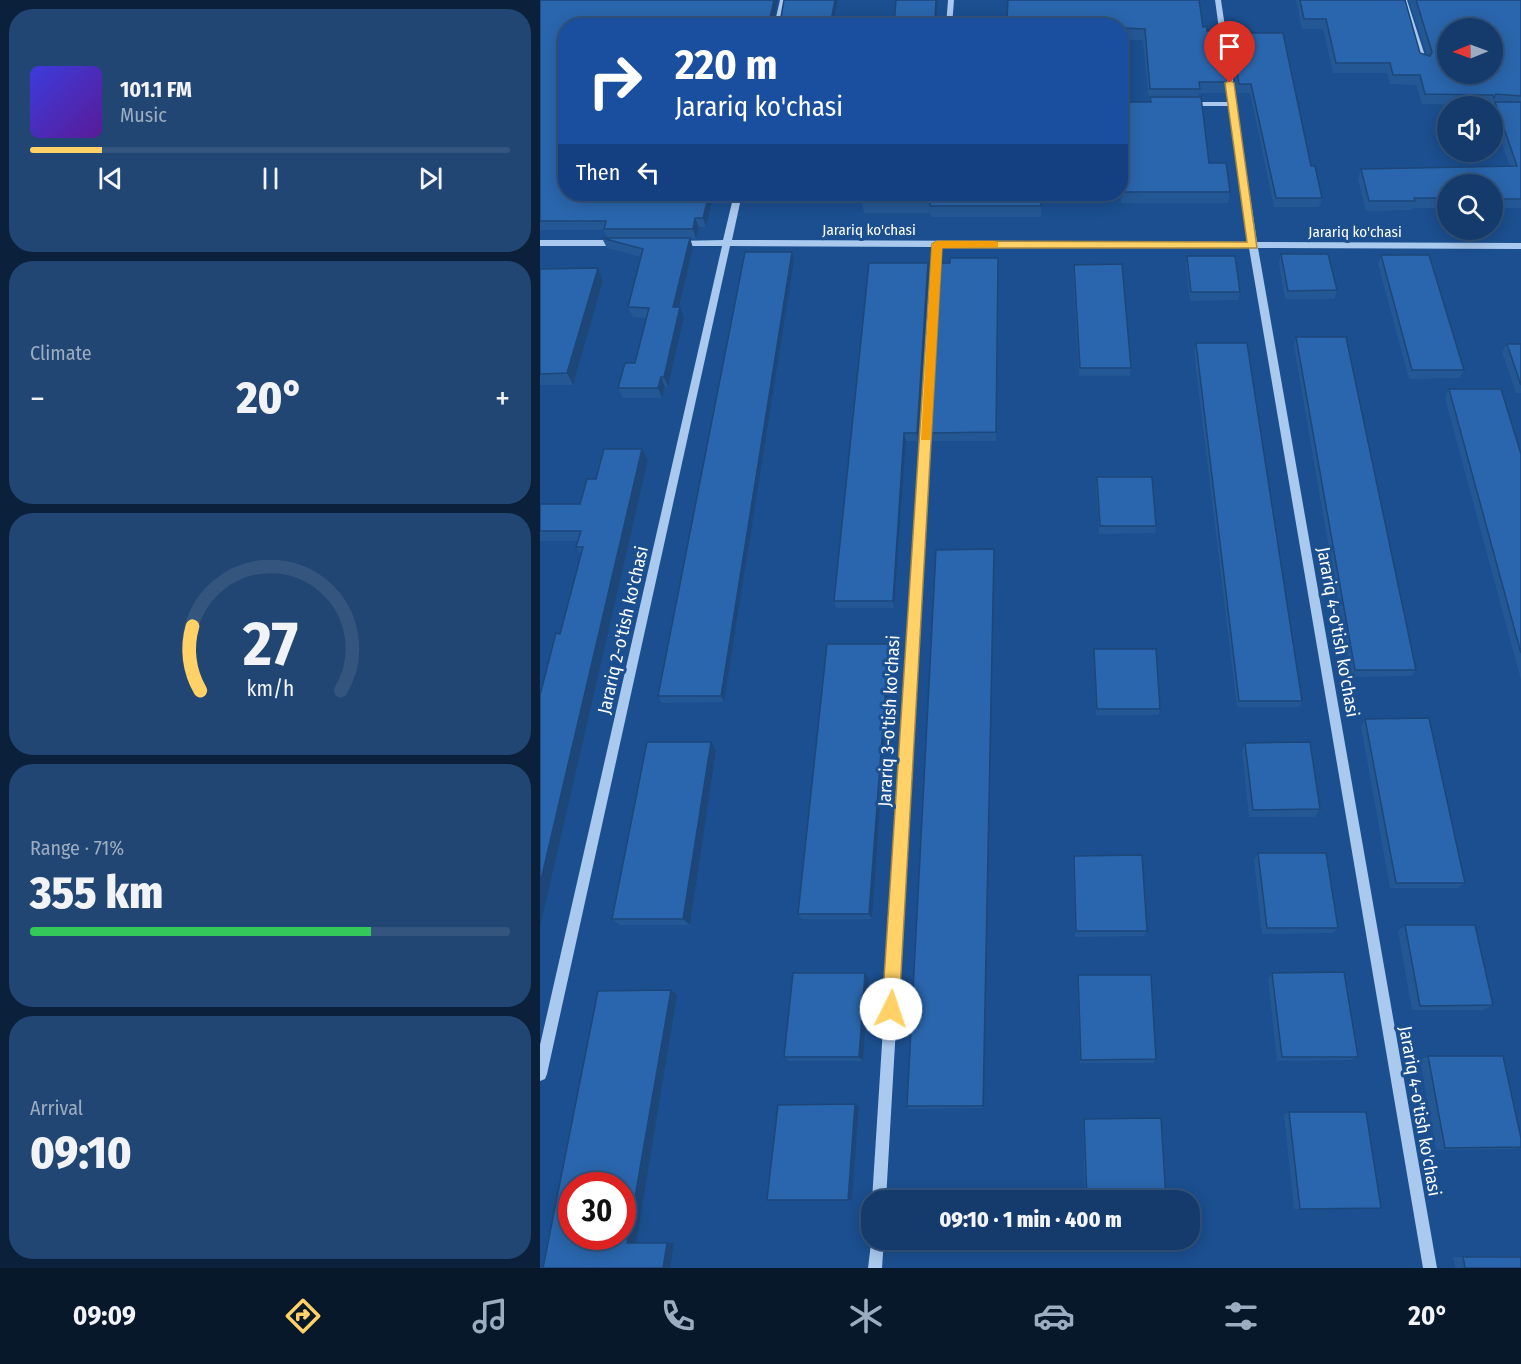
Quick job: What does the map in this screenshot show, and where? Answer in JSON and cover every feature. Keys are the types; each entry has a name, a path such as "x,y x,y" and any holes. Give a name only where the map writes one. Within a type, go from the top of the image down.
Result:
{"street":[{"path":"779,18 783,0"},
{"path":"950,18 951,0"},
{"name":"Jarariq 4-o'tish ko'chasi","path":"1218,0 1253,245 1430,1268"},
{"path":"1404,0 1423,62"},
{"path":"1177,104 1233,104"},
{"name":"Jarariq 2-o'tish ko'chasi","path":"540,1074 736,201"},
{"path":"540,243 633,243"},
{"name":"Jarariq ko'chasi","path":"668,243 1521,246"},
{"name":"Jarariq 3-o'tish ko'chasi","path":"880,1190 937,244"},
{"path":"875,1268 876,1250"}],"building":[{"path":"540,0 774,0 770,18 558,18 558,201 707,201 703,218 695,218 693,229 604,229 606,221 540,221"},
{"path":"784,0 835,0 832,18 770,18 781,17"},
{"path":"896,0 936,0 935,18 895,18"},
{"path":"1008,0 1199,0 1203,27 1207,26 1207,31 1220,31 1227,82 1199,82 1200,89 1150,89 1145,29 1128,28 1128,18 1007,18"},
{"path":"1300,0 1405,0 1420,53 1430,56 1432,52 1416,0 1521,0 1521,96 1425,94 1420,75 1393,75 1390,63 1336,63 1326,19 1304,19"},
{"path":"1231,33 1283,33 1311,166 1315,166 1322,198 1276,198 1251,84 1239,84"},
{"path":"1150,97 1201,97 1209,163 1226,163 1230,192 1128,192 1128,102 1151,102"},
{"path":"1503,102 1521,102 1521,199 1503,199 1503,174 1437,174 1437,198 1414,198 1415,201 1369,201 1361,169 1517,166 1503,125"},
{"path":"1041,201 1041,206 930,206 930,202 862,202"},
{"path":"602,238 690,238 673,307 680,307 664,377 661,377 658,388 618,388 625,363 635,363 649,308 628,307 643,249"},
{"path":"745,252 792,252 721,696 658,696"},
{"path":"1281,254 1328,254 1337,290 1288,291"},
{"path":"1381,255 1429,255 1464,370 1412,370"},
{"path":"1187,256 1235,256 1240,292 1191,292"},
{"path":"950,258 998,258 996,432 931,433 941,263 950,263"},
{"path":"869,263 928,263 917,433 904,433 893,601 834,601"},
{"path":"1122,264 1131,368 1080,368 1074,265"},
{"path":"598,268 567,373 540,374 540,269"},
{"path":"1296,337 1346,337 1416,670 1355,670"},
{"path":"1196,343 1247,343 1302,701 1239,701"},
{"path":"1507,344 1521,344 1521,385"},
{"path":"1449,389 1501,389 1521,454 1521,653"},
{"path":"604,449 642,449 540,884 540,695 556,633 560,634 583,547 576,547 581,531 540,531 540,504 580,504 587,479 596,479"},
{"path":"1097,477 1152,477 1156,526 1100,526"},
{"path":"994,549 983,1106 907,1106 936,550"},
{"path":"827,644 889,644 869,914 798,914"},
{"path":"1094,649 1156,649 1160,709 1097,709"},
{"path":"1429,718 1465,883 1396,883 1365,719"},
{"path":"647,742 711,742 683,919 612,919"},
{"path":"1310,742 1320,809 1253,810 1245,743"},
{"path":"1258,853 1326,853 1338,928 1267,928"},
{"path":"1142,855 1147,931 1076,931 1074,856"},
{"path":"1405,925 1475,925 1493,1005 1420,1006"},
{"path":"1344,972 1358,1057 1282,1057 1272,973"},
{"path":"793,973 865,973 859,1057 784,1057"},
{"path":"1078,975 1151,975 1156,1059 1081,1060"},
{"path":"671,990 636,1191 636,1172 562,1172 598,991"},
{"path":"1428,1056 1503,1056 1521,1147 1445,1148"},
{"path":"855,1104 848,1200 767,1200 778,1105"},
{"path":"1289,1112 1366,1112 1381,1208 1300,1209"},
{"path":"1161,1118 1165,1190 1087,1190 1084,1119"},
{"path":"558,1192 558,1250 636,1250 636,1243 667,1243 663,1268 543,1268"},
{"path":"1463,1257 1521,1257 1521,1268 1465,1268"}],"slow traffic":[{"path":"925,436 937,244 994,245"}],"route":[{"path":"891,1009 937,244 1253,245 1230,83"}]}
